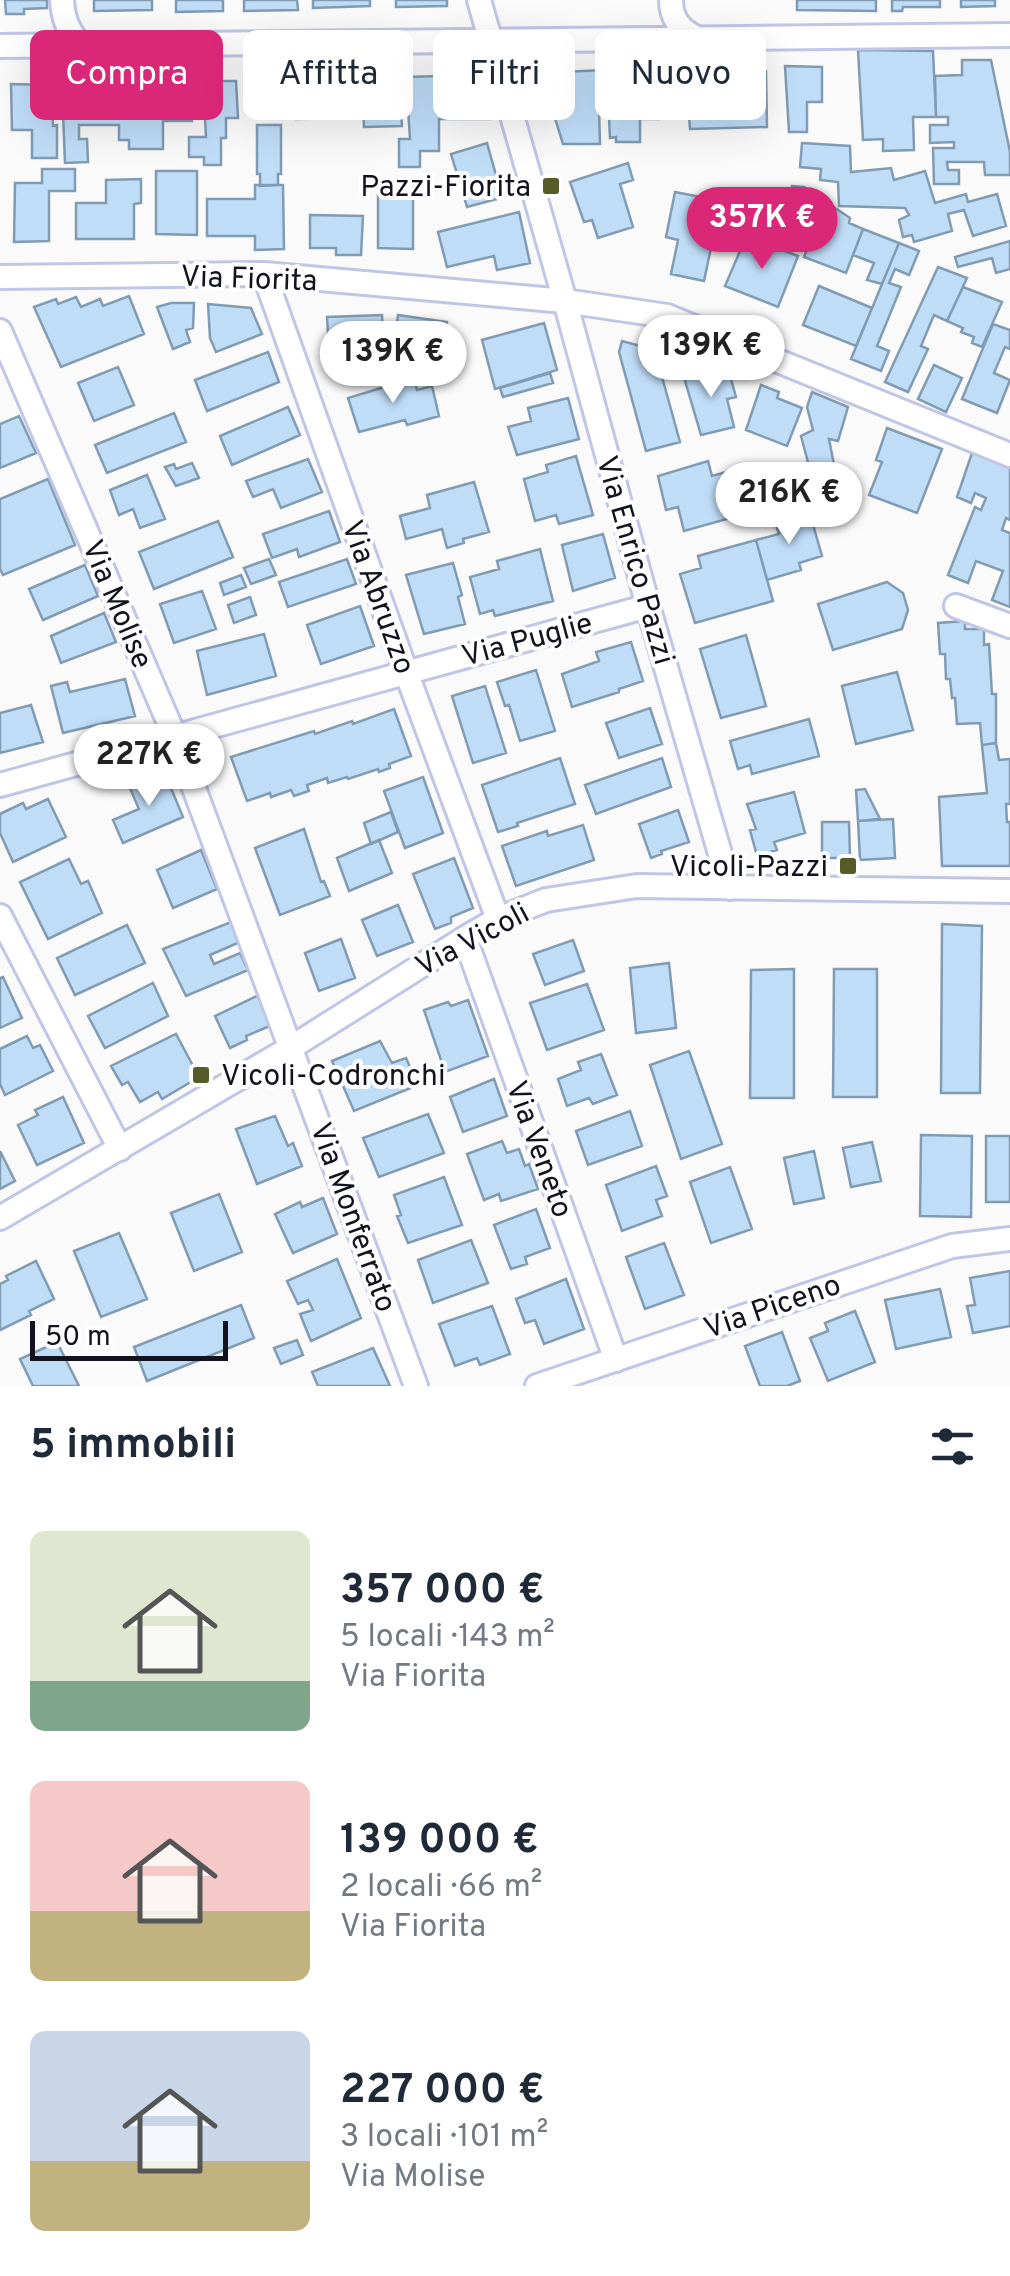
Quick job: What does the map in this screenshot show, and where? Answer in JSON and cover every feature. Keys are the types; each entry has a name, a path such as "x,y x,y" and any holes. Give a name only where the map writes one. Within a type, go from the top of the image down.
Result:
{"street":[{"path":"62,0 69,30"},
{"name":"Via Enrico Pazzi","path":"479,0 487,30"},
{"path":"657,30 671,6 685,30"},
{"path":"766,37 1010,35"},
{"path":"223,44 433,42"},
{"path":"0,46 30,46"},
{"name":"Via Enrico Pazzi","path":"513,120 730,888"},
{"name":"Via Fiorita","path":"0,277 264,274 565,301 667,316 1010,455"},
{"name":"Via Abruzzo","path":"264,274 498,920"},
{"name":"Via Molise","path":"0,331 175,737 292,1047"},
{"name":"Via Puglie","path":"0,785 648,606"},
{"path":"956,606 1010,626"},
{"name":"Via Vicoli","path":"0,1218 292,1047 465,938 546,900 636,886 1010,890"},
{"path":"3,931 120,1149"},
{"name":"Via Veneto","path":"465,938 616,1360"},
{"name":"Via Monferrato","path":"292,1047 416,1386"},
{"name":"Via Piceno","path":"537,1386 952,1246 1010,1240"}],"building":[{"path":"5,0 47,0 47,8 6,14"},
{"path":"94,0 152,0 152,10 94,11"},
{"path":"176,0 223,0 223,11 176,12"},
{"path":"244,0 297,0 298,10 244,11"},
{"path":"313,0 370,0 370,6 313,8"},
{"path":"396,0 447,0 447,6 396,7"},
{"path":"797,0 876,0 876,11 797,10"},
{"path":"892,0 940,0 940,7 903,7 902,11 892,11"},
{"path":"961,0 995,0 995,6 961,7"},
{"path":"858,50 933,51 936,117 913,117 914,150 883,151 883,139 863,140"},
{"path":"962,60 991,60 1010,152 1010,175 985,175 984,162 947,162 948,170 959,170 959,184 934,184 933,148 954,148 954,142 930,143 930,125 948,125 948,117 936,117 935,76 962,75"},
{"path":"785,66 822,67 822,102 807,102 807,132 789,132"},
{"path":"595,70 595,120 599,120 600,144 563,144 556,120 575,120 575,71"},
{"path":"766,71 767,127 690,129 689,120 766,120"},
{"path":"433,76 433,120 439,120 439,151 420,151 420,167 399,167 399,139 410,139 409,120 413,120 413,77"},
{"path":"223,81 236,81 238,118 226,118 221,165 204,165 204,157 189,157 189,137 206,137 205,120 223,120"},
{"path":"11,84 30,84 30,120 53,120 53,126 57,125 57,158 32,158 32,130 12,130"},
{"path":"63,120 192,120 163,121 163,149 129,149 129,140 119,140 119,125 79,125 79,139 87,139 88,162 65,163"},
{"path":"364,120 402,120 402,126 364,127"},
{"path":"609,120 640,120 640,142 616,142 616,137 610,138"},
{"path":"257,125 281,125 278,185 260,186"},
{"path":"487,143 496,175 502,174 508,196 467,207 451,154"},
{"path":"802,143 850,146 851,172 891,168 894,180 925,171 935,203 966,194 968,202 997,194 1006,226 973,236 964,210 948,214 952,231 914,242 912,235 903,237 899,220 909,215 905,208 839,206 838,182 820,180 821,169 800,167"},
{"path":"628,163 633,180 620,184 633,227 598,238 592,220 584,222 570,182"},
{"path":"42,169 75,169 75,191 49,191 49,241 14,242 15,183 42,183"},
{"path":"156,171 197,171 197,235 156,234"},
{"path":"141,179 141,203 134,204 134,239 76,239 76,203 106,203 106,180"},
{"path":"255,185 283,185 284,249 255,250 255,236 207,236 207,199 255,199"},
{"path":"792,186 804,187 850,218 849,223 863,229 846,273 804,257 822,212 790,209"},
{"path":"675,192 721,201 704,281 671,274 678,240 666,237"},
{"path":"378,194 413,194 413,249 378,248"},
{"path":"519,212 530,263 497,270 494,256 447,267 438,232"},
{"path":"310,215 363,216 361,255 336,255 336,248 310,248"},
{"path":"863,229 899,243 882,284 867,280 874,263 853,255"},
{"path":"746,237 798,256 778,307 725,286"},
{"path":"1010,241 1010,269 996,273 992,258 958,267 955,257"},
{"path":"899,243 919,251 909,275 895,269 889,283 901,287 877,346 889,351 881,371 851,359"},
{"path":"938,267 967,278 947,321 934,315 921,346 928,349 908,392 885,382"},
{"path":"819,286 872,308 856,346 803,325"},
{"path":"963,287 1002,302 982,347 972,343 974,337 961,332 963,328 947,321"},
{"path":"129,296 144,334 61,367 34,307 76,297 81,307 100,299 103,306"},
{"path":"194,303 193,328 186,330 190,342 173,349 157,307"},
{"path":"208,304 251,308 262,334 216,352 210,338"},
{"path":"382,315 385,363 330,366 327,317"},
{"path":"398,315 447,322 441,365 393,357"},
{"path":"544,323 557,370 495,389 482,340"},
{"path":"993,324 1010,330 1010,349 1005,347 994,373 1010,380 997,413 962,399"},
{"path":"622,341 666,353 669,364 659,366 680,442 646,451 619,352"},
{"path":"268,352 279,382 207,411 195,380"},
{"path":"934,365 962,378 946,412 918,399"},
{"path":"118,367 134,405 94,421 78,383"},
{"path":"704,369 707,378 729,372 736,397 727,399 734,427 701,435 683,374"},
{"path":"550,373 553,383 503,397 500,388"},
{"path":"415,382 417,390 432,386 439,416 359,432 348,398"},
{"path":"761,385 779,392 777,398 802,408 787,446 746,430"},
{"path":"812,392 848,407 838,441 829,439 837,480 851,482 848,519 835,515 835,506 791,497 795,482 814,485 801,436 813,430 807,407"},
{"path":"568,398 579,439 517,455 508,427 531,421 528,408"},
{"path":"288,407 300,435 232,465 220,436"},
{"path":"174,413 186,442 107,473 95,445"},
{"path":"19,416 36,453 0,468 0,424"},
{"path":"887,428 942,449 917,513 869,495 882,462 876,460"},
{"path":"973,450 1010,467 1010,520 1006,518 1002,530 1010,533 1010,607 992,600 1003,571 976,561 968,583 948,575 975,507 981,510 986,498 975,493 971,503 957,497"},
{"path":"576,456 593,515 559,524 556,515 535,521 524,479 548,472 546,465"},
{"path":"308,459 322,492 281,508 273,489 253,497 246,481"},
{"path":"708,461 712,476 733,470 745,514 684,531 678,507 666,510 658,476"},
{"path":"192,463 199,478 176,486 165,467 174,464 176,469"},
{"path":"147,475 165,519 140,528 133,509 119,515 110,490"},
{"path":"48,479 75,545 3,575 0,499"},
{"path":"474,482 489,532 447,548 442,529 406,539 400,516 430,508 427,495"},
{"path":"329,511 340,542 299,557 297,549 272,558 263,534"},
{"path":"809,511 822,556 799,563 801,570 767,580 756,540 779,534 777,528 793,524 791,517"},
{"path":"218,521 233,557 154,589 139,552"},
{"path":"603,534 615,578 573,591 562,545"},
{"path":"756,540 773,601 695,623 680,574 701,568 698,556"},
{"path":"540,549 553,601 495,616 493,610 480,614 470,577 499,569 497,561"},
{"path":"269,559 276,575 251,584 244,568"},
{"path":"347,559 356,584 288,607 279,582"},
{"path":"453,563 465,624 424,634 406,575"},
{"path":"85,565 98,596 43,620 29,589"},
{"path":"241,575 246,587 224,595 220,583"},
{"path":"887,582 903,593 908,610 902,629 833,650 818,604"},
{"path":"202,591 216,629 174,643 160,604"},
{"path":"250,597 256,615 234,623 228,605"},
{"path":"360,606 374,646 321,664 307,625"},
{"path":"104,613 116,642 61,663 51,636"},
{"path":"965,621 965,629 984,629 984,645 989,644 992,694 996,694 996,743 982,745 980,723 957,724 955,698 950,679 946,679 945,654 940,654 938,623"},
{"path":"264,634 276,676 207,695 197,651"},
{"path":"746,635 766,706 721,718 700,649"},
{"path":"631,642 643,681 572,707 562,674 599,661 596,652"},
{"path":"536,670 555,731 520,741 497,682"},
{"path":"897,672 913,730 856,744 842,686"},
{"path":"125,679 135,716 63,733 51,686 67,682 70,692"},
{"path":"485,686 506,753 473,763 452,696"},
{"path":"31,705 43,742 0,753 0,713"},
{"path":"650,708 662,744 619,758 606,723"},
{"path":"394,709 411,756 379,772 378,769 328,783 327,778 307,785 309,791 294,796 291,790 247,801 231,757"},
{"path":"809,719 819,756 752,774 750,765 738,769 730,741"},
{"path":"996,743 999,760 1010,759 1010,804 1006,804 1010,866 942,866 939,797 987,793 982,745"},
{"path":"560,758 575,804 498,832 482,785"},
{"path":"662,758 671,787 596,814 585,785"},
{"path":"166,776 183,817 123,843 113,820 139,809 129,786"},
{"path":"423,777 443,833 405,848 384,791"},
{"path":"865,789 880,819 858,821 856,790"},
{"path":"794,792 805,833 774,842 777,850 757,856 750,830 756,829 747,804"},
{"path":"48,799 66,837 13,862 0,833 0,814 23,803 26,809"},
{"path":"678,810 689,842 651,858 639,824"},
{"path":"391,812 398,832 371,844 364,823"},
{"path":"893,819 895,858 860,860 858,821"},
{"path":"822,822 849,822 850,858 822,858"},
{"path":"583,825 594,860 516,886 502,846 547,831 548,836"},
{"path":"304,829 321,882 324,881 330,896 280,915 255,848"},
{"path":"379,840 392,873 349,891 337,858"},
{"path":"201,850 217,889 173,908 157,870"},
{"path":"454,858 473,908 435,929 413,874"},
{"path":"69,859 81,884 88,881 102,913 48,939 20,882"},
{"path":"398,905 413,942 377,956 362,920"},
{"path":"231,922 240,942 210,955 214,964 240,953 248,970 186,996 163,949"},
{"path":"942,924 982,926 980,1093 941,1093"},
{"path":"127,925 145,963 75,995 57,958"},
{"path":"341,939 355,978 319,991 305,953"},
{"path":"573,940 584,971 545,985 533,954"},
{"path":"669,963 676,1028 636,1033 630,968"},
{"path":"794,969 794,1098 750,1098 751,970"},
{"path":"834,969 877,969 877,1097 833,1097"},
{"path":"3,977 22,1018 0,1028 0,978"},
{"path":"153,983 168,1016 105,1048 88,1016"},
{"path":"587,984 604,1030 547,1050 530,1003"},
{"path":"259,995 272,1025 230,1048 215,1016"},
{"path":"468,1000 488,1056 445,1072 424,1010"},
{"path":"176,1034 199,1077 162,1099 158,1092 140,1102 128,1082 122,1085 111,1066"},
{"path":"27,1036 33,1048 40,1045 53,1071 5,1095 0,1084 0,1049"},
{"path":"380,1041 392,1063 406,1058 418,1085 354,1111 332,1061"},
{"path":"689,1051 722,1144 681,1159 650,1065"},
{"path":"601,1054 617,1095 593,1104 589,1098 567,1106 558,1079 581,1070 578,1062"},
{"path":"494,1079 507,1116 463,1132 450,1097"},
{"path":"63,1097 84,1143 37,1165 18,1125 38,1115 35,1110"},
{"path":"630,1111 642,1146 588,1165 576,1131"},
{"path":"428,1114 444,1153 379,1177 363,1138"},
{"path":"275,1116 288,1146 293,1143 302,1166 257,1184 236,1129"},
{"path":"921,1135 972,1136 971,1217 920,1216"},
{"path":"986,1136 1010,1136 1010,1202 986,1202"},
{"path":"502,1141 507,1153 519,1149 538,1189 501,1201 499,1194 484,1200 467,1154"},
{"path":"872,1142 881,1181 851,1187 843,1148"},
{"path":"0,1151 15,1181 0,1189"},
{"path":"814,1151 824,1198 794,1204 784,1158"},
{"path":"656,1166 667,1196 656,1200 662,1216 622,1231 606,1185"},
{"path":"730,1167 752,1229 711,1243 690,1182"},
{"path":"444,1177 462,1225 408,1243 394,1195"},
{"path":"219,1194 242,1252 194,1271 171,1213"},
{"path":"323,1198 337,1234 293,1253 275,1214 300,1202 302,1207"},
{"path":"536,1209 550,1248 525,1257 527,1264 511,1269 494,1225"},
{"path":"119,1233 147,1299 101,1317 74,1251"},
{"path":"471,1240 488,1283 433,1303 418,1260"},
{"path":"664,1243 684,1295 645,1309 626,1257"},
{"path":"337,1259 361,1318 311,1341 300,1314 313,1310 308,1300 298,1304 287,1281"},
{"path":"36,1261 54,1299 0,1330 0,1284 8,1280 6,1276"},
{"path":"1010,1271 1010,1326 973,1333 967,1306 975,1305 970,1278"},
{"path":"566,1279 584,1329 544,1344 535,1320 525,1323 516,1299"},
{"path":"940,1289 951,1337 896,1349 885,1300"},
{"path":"241,1305 254,1338 147,1381 134,1347"},
{"path":"492,1306 510,1354 480,1365 477,1358 455,1366 439,1324"},
{"path":"855,1311 875,1362 828,1381 810,1338 828,1331 825,1323"},
{"path":"782,1332 800,1381 787,1386 760,1386 745,1346"},
{"path":"297,1340 303,1355 281,1364 274,1348"},
{"path":"57,1342 79,1386 33,1386 20,1359"},
{"path":"373,1348 390,1386 318,1386 312,1372"}],"place":[{"name":"Pazzi-Fiorita","path":"551,186"},
{"name":"Vicoli-Pazzi","path":"848,866"},
{"name":"Vicoli-Codronchi","path":"201,1075"}]}
